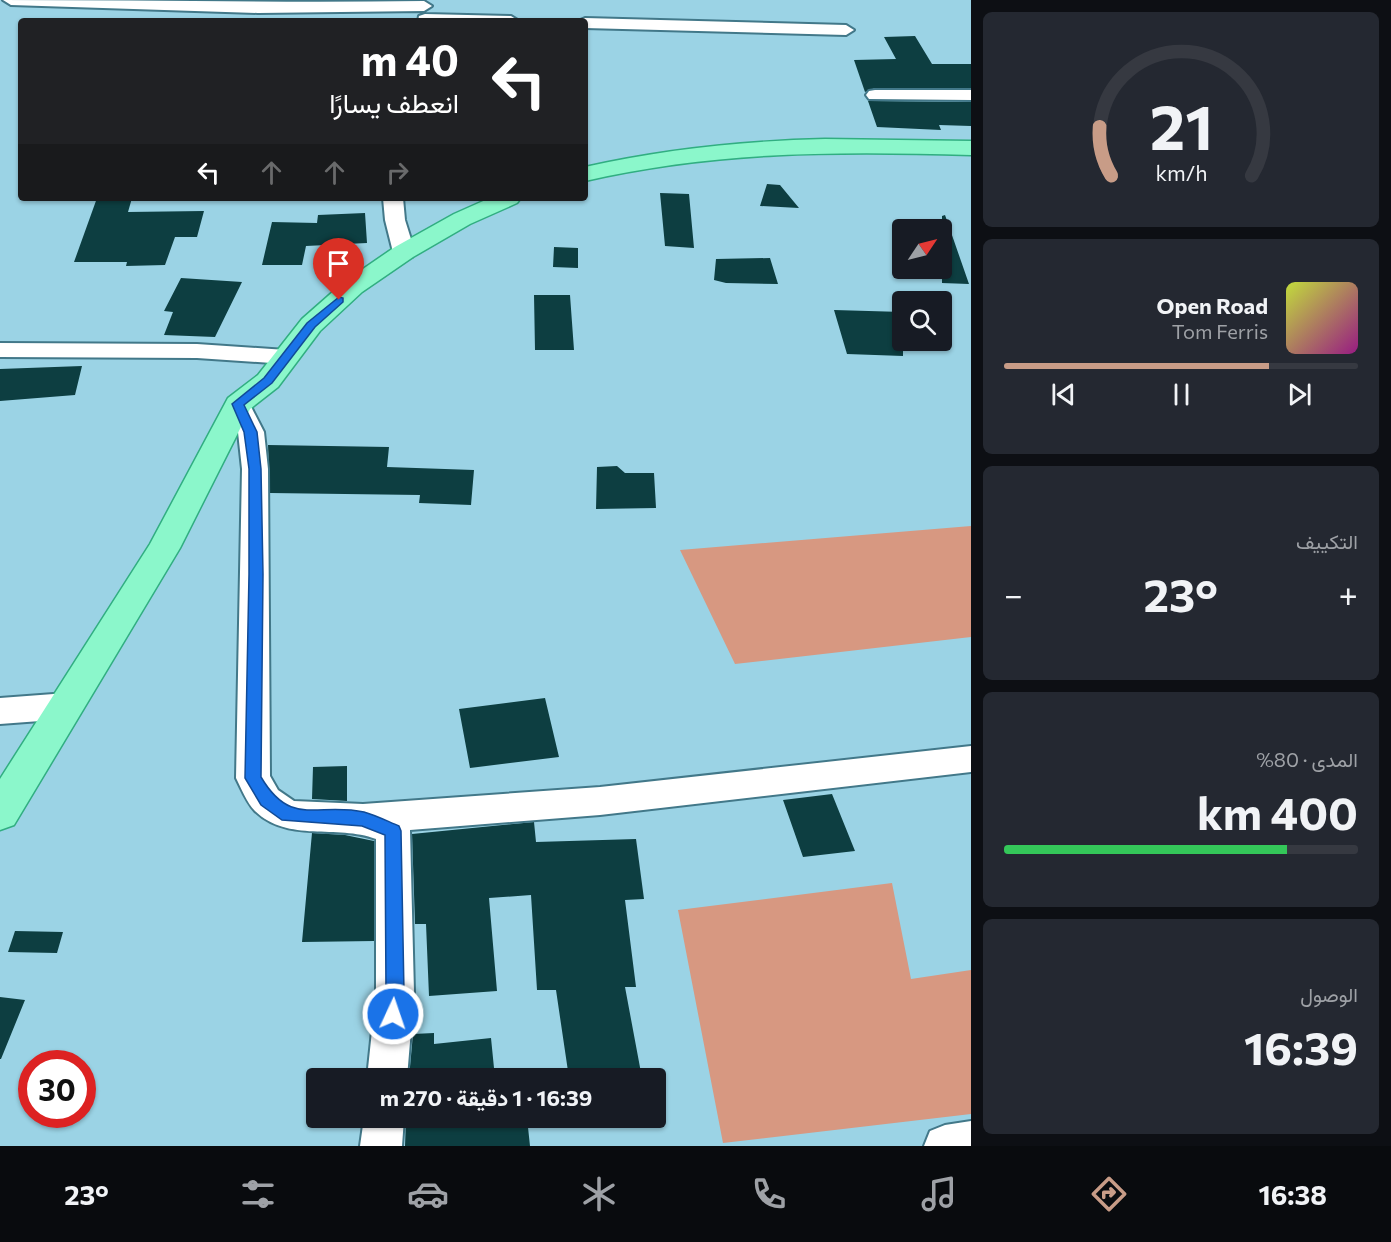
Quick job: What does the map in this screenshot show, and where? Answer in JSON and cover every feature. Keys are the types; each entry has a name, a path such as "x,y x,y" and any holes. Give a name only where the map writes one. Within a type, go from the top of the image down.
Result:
{"main road":[{"path":"588,173 627,163 699,152 778,146 842,144 971,148"},
{"path":"0,813 164,548 238,404 268,381 311,325 353,287 404,252 462,219 502,201"}],"street":[{"path":"11,0 424,11 485,18"},
{"path":"588,23 846,30"},
{"path":"875,95 971,95"},
{"path":"393,201 395,220 404,252"},
{"path":"0,350 197,351 286,357"},
{"path":"238,404 250,432 255,469 253,778 266,800 288,815 363,819 600,801 971,759"},
{"path":"0,711 67,706"},
{"path":"363,819 393,831 395,993 388,1068"},
{"path":"381,1146 383,1128"},
{"path":"945,1146 971,1143"}],"shaded area":[{"path":"971,526 971,637 735,664 680,550"},
{"path":"892,883 911,979 971,970 971,1114 723,1143 678,910"}],"building":[{"path":"915,36 932,64 971,64 971,88 875,88 865,92 854,60 896,59 884,37"},
{"path":"868,101 971,102 971,126 939,125 941,130 877,127"},
{"path":"767,184 780,185 799,208 760,206"},
{"path":"660,193 689,194 694,248 665,246"},
{"path":"96,201 131,201 128,212 204,211 197,237 175,237 165,265 126,266 127,262 74,262"},
{"path":"365,213 367,243 306,246 302,265 262,265 272,222 317,223 318,215"},
{"path":"952,235 969,284 942,283 942,279 952,279"},
{"path":"554,247 578,248 578,268 553,267"},
{"path":"770,258 778,284 726,283 714,280 716,259"},
{"path":"181,278 242,282 215,337 164,335 173,312 164,311"},
{"path":"534,295 570,295 574,350 535,350"},
{"path":"834,310 892,312 892,351 903,351 903,356 847,354"},
{"path":"82,366 75,395 0,401 0,369"},
{"path":"268,445 389,447 387,467 474,470 471,505 419,503 420,495 270,493"},
{"path":"617,466 625,473 654,473 656,508 596,509 597,467"},
{"path":"545,698 559,757 470,768 459,709"},
{"path":"347,766 347,801 312,799 313,767"},
{"path":"832,794 855,851 803,857 783,800"},
{"path":"534,822 536,842 636,839 644,899 625,900 636,987 625,987 640,1068 568,1068 556,990 537,990 531,895 489,898 497,991 429,996 426,924 415,924 412,834"},
{"path":"312,833 345,835 374,841 374,941 302,942"},
{"path":"15,931 63,932 57,953 8,952"},
{"path":"0,997 25,1000 1,1059 0,1059"},
{"path":"434,1033 434,1044 491,1038 494,1068 410,1068 413,1034"},
{"path":"406,1128 528,1128 530,1146 405,1146"}],"route":[{"path":"339,300 311,325 268,381 238,404 250,432 255,469 253,778 266,800 288,815 363,819 393,831 395,993 393,1014"}]}
